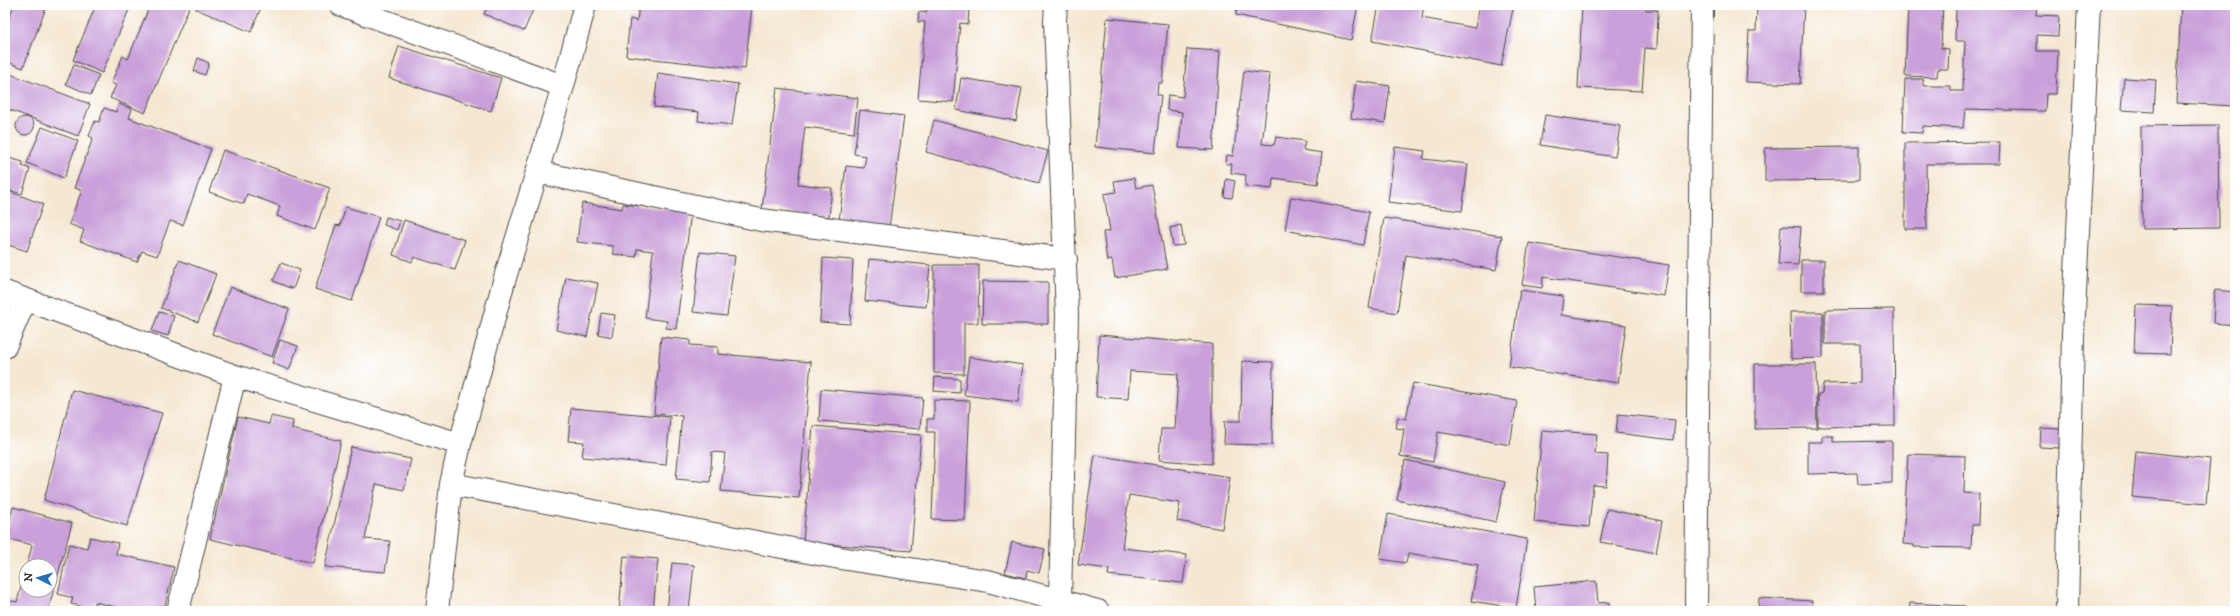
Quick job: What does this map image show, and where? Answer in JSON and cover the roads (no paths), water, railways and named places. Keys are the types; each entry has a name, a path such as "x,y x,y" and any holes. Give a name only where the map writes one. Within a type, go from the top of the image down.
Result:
{"street":[{"path":"341,5 563,86"},
{"path":"438,611 451,484 460,444 504,281 563,86 585,5"},
{"path":"1056,5 1055,21 1066,259 1067,315 1060,600"},
{"path":"1696,611 1702,5"},
{"path":"2067,611 2073,334 2089,5"},
{"path":"537,172 761,220 1066,259"},
{"path":"5,292 235,376 460,444"},
{"path":"5,347 26,300"},
{"path":"178,611 235,376"},
{"path":"451,484 840,558 988,581 1098,611"}]}
